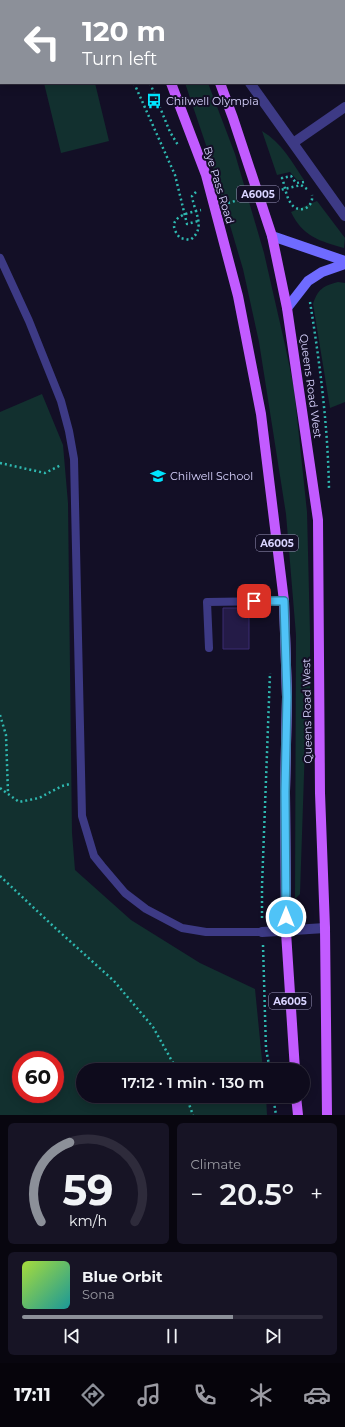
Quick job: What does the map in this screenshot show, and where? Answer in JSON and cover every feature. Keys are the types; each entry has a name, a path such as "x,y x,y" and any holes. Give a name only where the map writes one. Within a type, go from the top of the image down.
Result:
{"main road":[{"name":"Bye Pass Road","path":"171,84 206,175 238,296"},
{"name":"A6005","path":"220,84 234,118 272,236 287,308"},
{"path":"272,236 345,263"},
{"path":"287,308 308,281 322,272 345,263"},
{"name":"Queens Road West","path":"238,296 261,414 284,601 287,697 285,792 286,932 295,1063"},
{"name":"Queens Road West","path":"287,308 318,520 320,793 325,928 327,1115"},
{"path":"297,1103 298,1115"}],"street":[{"path":"251,84 345,216"},
{"path":"293,143 345,107"},
{"path":"262,932 286,932 325,928"}],"lane":[{"path":"0,258 29,320 61,402 69,431 74,458 82,816 94,856 125,893 146,910 182,928 206,932 262,932"},
{"path":"209,648 207,602 284,601"}],"path":[{"path":"134,84 175,175 187,224 198,221"},
{"path":"150,84 170,132 180,148"},
{"path":"265,193 272,192 280,190 287,188 295,186 301,185 311,194 312,200 310,205 304,209 297,209 290,203 286,190 284,185 282,178 291,176 296,183 321,181"},
{"path":"194,185 198,199"},
{"path":"196,192 192,196 193,201 198,221 198,233 190,240 180,238 176,233 174,223 178,217 183,214 205,209"},
{"path":"228,203 250,197"},
{"path":"200,207 202,214"},
{"path":"0,463 45,473 74,458"},
{"path":"269,1063 266,1049 262,886 270,667"},
{"path":"0,715 6,735 8,794"},
{"path":"0,788 19,802 39,798 62,786 82,783"},
{"path":"0,876 114,981 153,1027 173,1063"},
{"path":"189,1103 193,1115"},
{"path":"274,1103 276,1115"}],"green space":[{"path":"44,84 95,84 109,141 61,153"},
{"path":"185,84 208,84 235,154 264,253 294,388 307,512 310,633 310,695 305,745 300,894 295,899 296,635 286,514 259,342 243,269 207,148"},
{"path":"262,131 281,147 304,180 297,180 290,172 277,175"},
{"path":"317,201 345,238 344,248 327,243 307,233 291,212"},
{"path":"338,282 345,283 345,402 330,408 313,304 317,295 322,289 328,285"},
{"path":"42,394 63,445 68,503 72,833 75,870 131,920 200,963 255,989 262,1063 76,1063 76,1103 266,1103 267,1115 0,1115 0,412"}],"building":[{"path":"223,608 249,608 249,649 223,649"}],"place":[{"name":"Chilwell Olympia","path":"154,101"},
{"name":"Chilwell School","path":"158,476"}],"route":[{"path":"254,601 284,601 287,697 285,792 286,917"}]}
